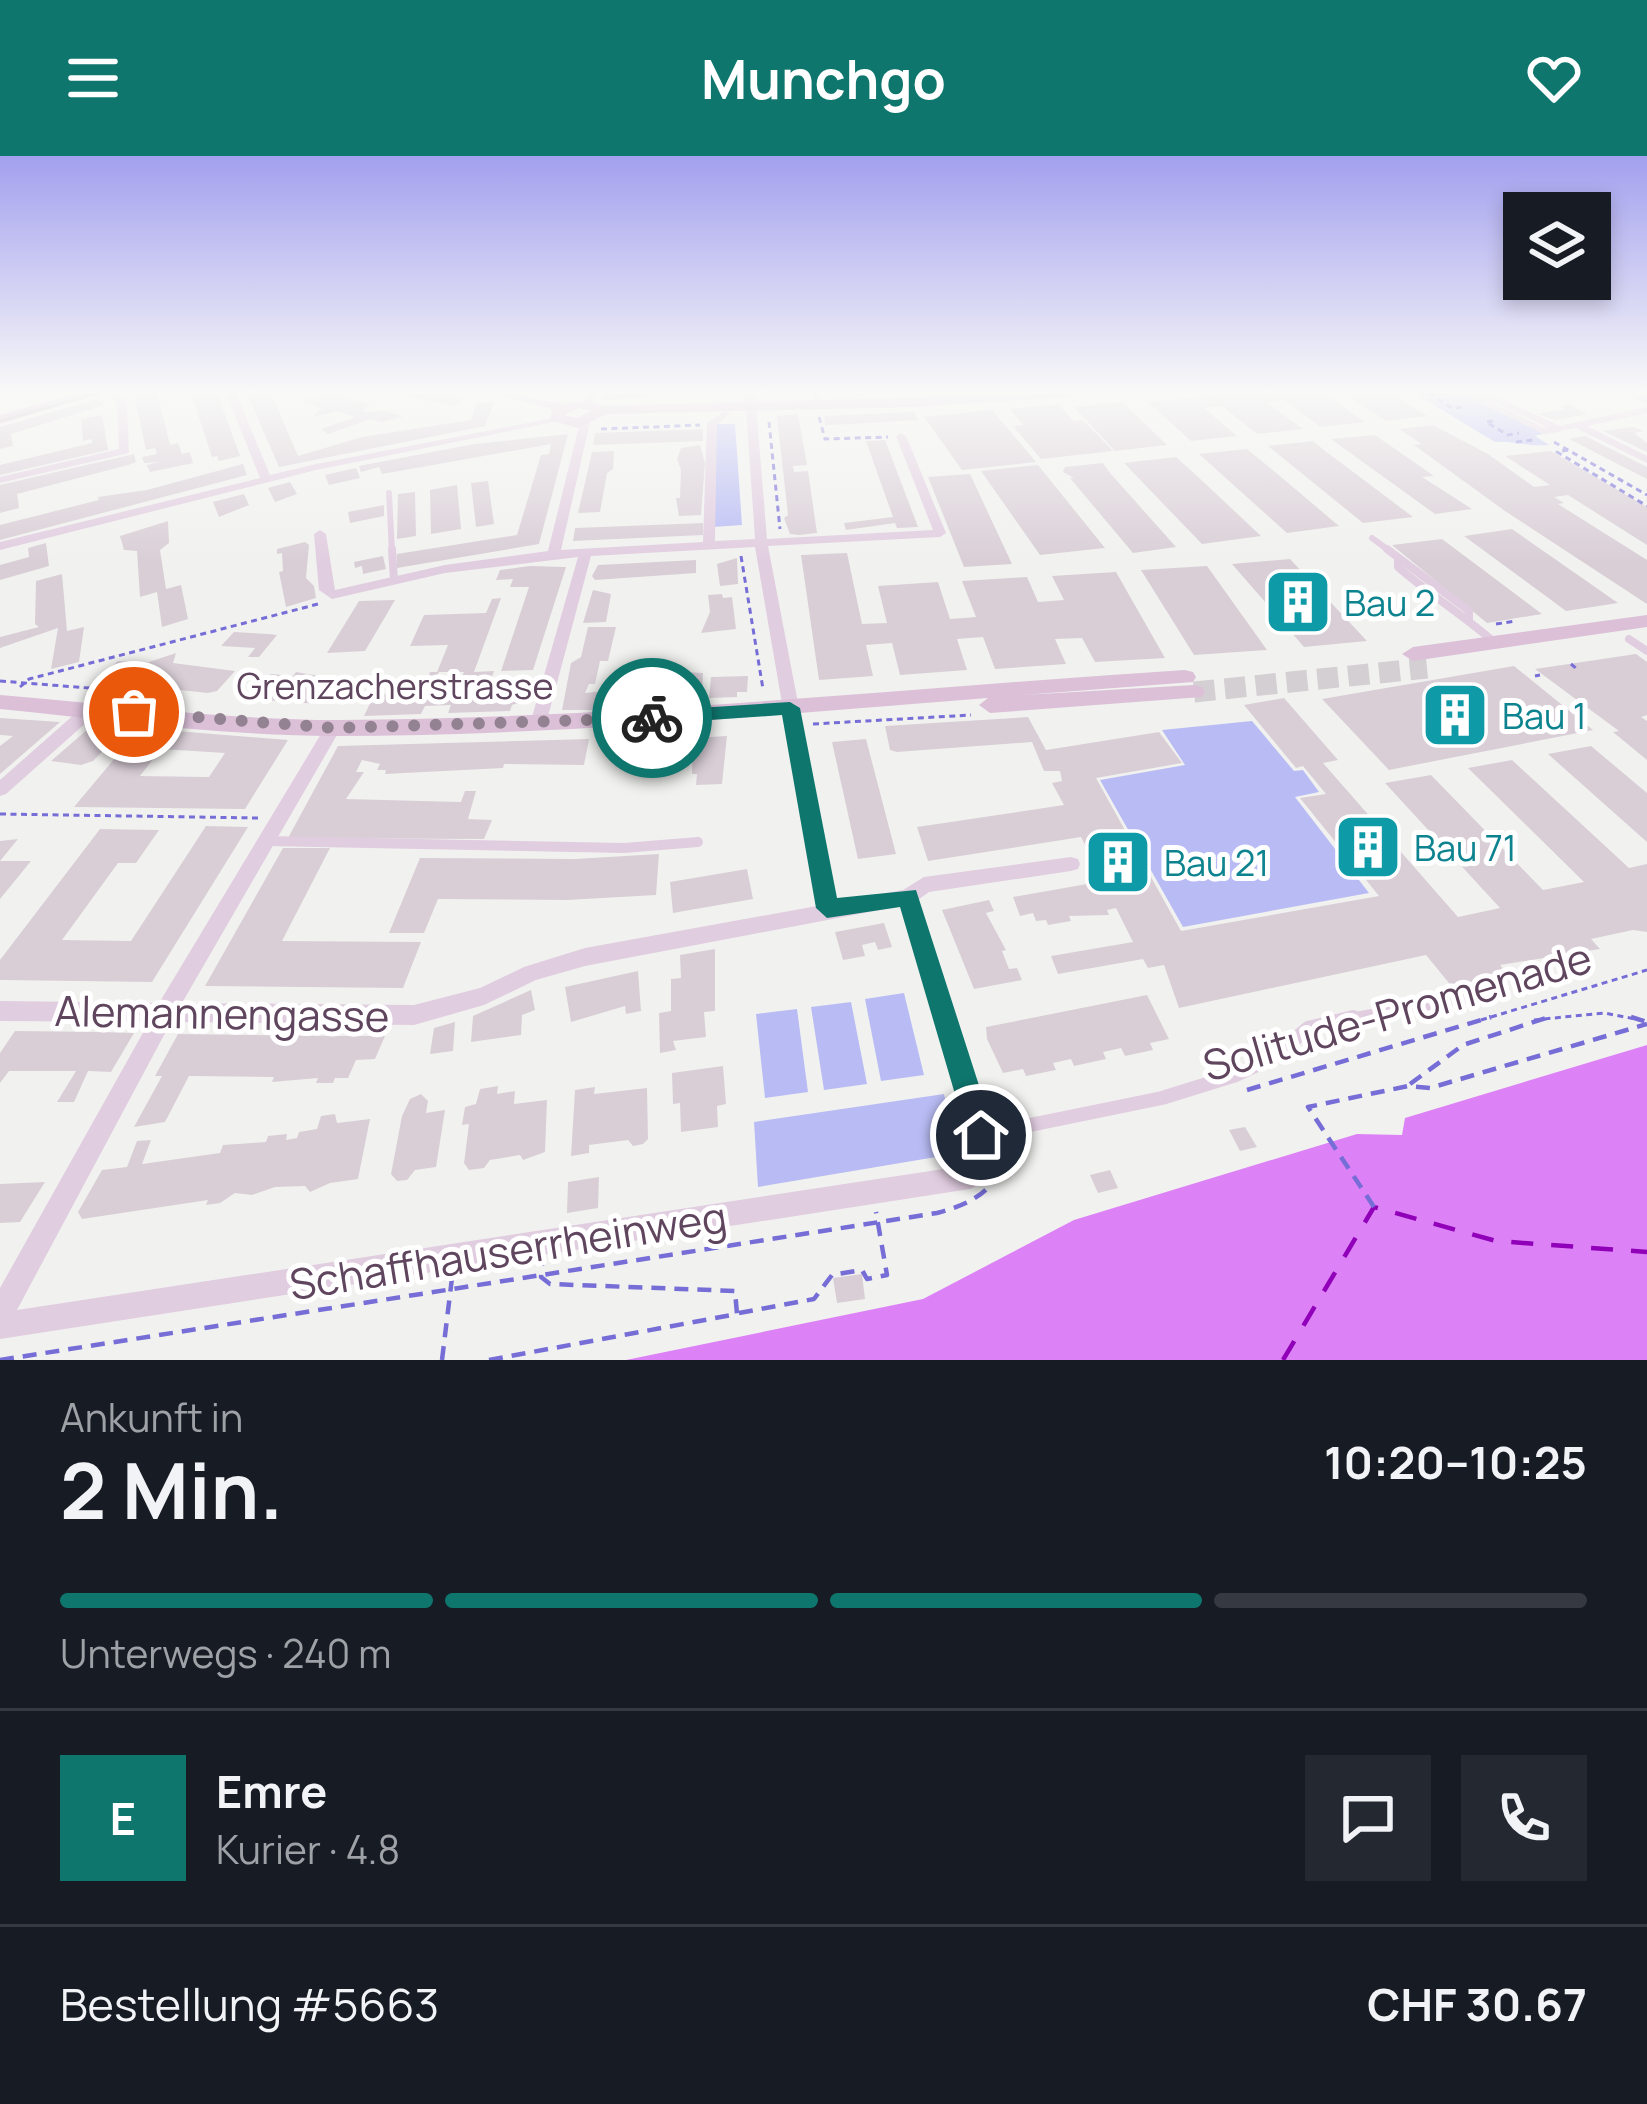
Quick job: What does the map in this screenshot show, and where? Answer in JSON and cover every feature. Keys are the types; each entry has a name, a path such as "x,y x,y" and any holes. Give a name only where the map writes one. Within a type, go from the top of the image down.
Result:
{"main road":[{"path":"1641,642 1420,661 1496,634 1647,621"},
{"name":"Grenzacherstrasse","path":"1,695 91,709 333,728 538,724 790,708 834,714 1190,684"}],"street":[{"path":"0,480 125,449"},
{"path":"254,449 266,479"},
{"path":"0,546 401,449"},
{"path":"554,554 582,449"},
{"path":"710,547 717,449"},
{"path":"754,449 762,548 827,908"},
{"path":"320,534 326,590 332,595 554,554 762,548 782,542 940,532 907,449"},
{"path":"538,724 585,553"},
{"path":"0,790 91,709"},
{"path":"0,1314 165,1013 333,728"},
{"name":"Alemannengasse","path":"0,1010 414,1016 484,996 531,973 585,957 827,908 908,897 924,885 1071,864"},
{"path":"908,897 993,1133"},
{"name":"Schaffhauserrheinweg","path":"0,1326 960,1181 981,1161 993,1133"}],"lane":[{"path":"388,493 394,580"},
{"path":"1372,538 1430,595 1496,634"},
{"path":"265,841 624,848 698,842"},
{"path":"993,1133 1162,1098 1236,1075 1274,1057 1308,1028 1385,1009 1436,1008 1482,994"}],"path":[{"path":"773,449 782,542"},
{"path":"1647,495 1568,450 1555,451 1647,506"},
{"path":"762,548 741,554 763,689"},
{"path":"1,695 25,683 323,603 332,595"},
{"path":"1496,634 1517,623"},
{"path":"1571,664 1577,669"},
{"path":"1,695 25,683 177,695"},
{"path":"0,814 279,818"},
{"name":"Solitude-Promenade","path":"1238,1092 1647,970"},
{"path":"1408,1086 1468,1042 1540,1019 1600,1012 1647,1023"},
{"path":"1495,1015 1509,1030"},
{"path":"1374,1208 1308,1107 1408,1086 1430,1088 1647,1023"},
{"path":"0,1360 450,1292 965,1206 985,1196 1004,1171 993,1133"},
{"path":"489,1360 814,1299 832,1275 862,1270 867,1279 887,1275 879,1228"},
{"path":"541,1277 543,1244"},
{"path":"541,1277 550,1284 735,1291 736,1314"},
{"path":"442,1360 450,1292"}],"shaded area":[{"path":"715,449 737,449 742,525 713,527"},
{"path":"1252,721 1294,771 1303,770 1319,792 1295,797 1369,893 1183,927 1100,780 1185,765 1162,730"},
{"path":"904,993 924,1075 881,1081 865,999"},
{"path":"851,1002 867,1084 824,1090 811,1007"},
{"path":"797,1009 808,1092 765,1098 756,1014"},
{"path":"1647,1045 1647,1360 626,1360 923,1299 1074,1220 1357,1134 1402,1135 1405,1118"},
{"path":"944,1094 954,1138 948,1155 758,1187 754,1122"}],"building":[{"path":"66,449 108,450 0,475 0,465"},
{"path":"155,449 180,449 182,454 190,452 193,463 150,472 147,465 160,462 144,463 142,457 157,454"},
{"path":"209,449 238,449 240,456 219,461"},
{"path":"271,449 295,449 298,456 321,449 369,449 279,467"},
{"path":"447,449 522,449 382,474 379,467 361,472 359,466"},
{"path":"550,449 564,449 539,544 397,568 397,554 517,535 541,455"},
{"path":"681,449 701,449 705,463 701,515 679,516 676,498 680,498 681,470 677,459"},
{"path":"781,449 804,449 807,465 793,466 794,472 808,471 817,533 790,534 784,518 788,515"},
{"path":"869,449 888,449 918,527 897,528 895,523 846,530 844,523 893,517"},
{"path":"947,449 1025,449 1036,462 962,470"},
{"path":"1033,449 1113,451 1041,459"},
{"path":"1247,449 1339,526 1287,533 1199,454"},
{"path":"1272,449 1324,449 1413,517 1363,523"},
{"path":"1345,449 1395,449 1434,476 1422,477 1472,509 1435,514"},
{"path":"1420,449 1479,449 1534,487 1550,485 1505,456 1551,451 1647,507 1647,545 1568,495 1554,497 1647,560 1647,604"},
{"path":"1589,449 1611,449 1647,467 1647,479"},
{"path":"614,451 600,512 578,513 592,452"},
{"path":"134,454 136,462 128,465 17,494 19,508 0,513 0,485"},
{"path":"1176,457 1261,536 1202,544 1124,463"},
{"path":"1103,463 1176,547 1133,553 1070,478 1074,478 1063,472 1065,467"},
{"path":"243,464 247,475 0,540 0,525"},
{"path":"1038,465 1105,548 1040,555 981,471"},
{"path":"356,468 360,478 329,485 325,475"},
{"path":"970,474 1012,564 964,567 928,477"},
{"path":"488,481 494,524 476,527 471,483"},
{"path":"290,482 297,494 275,502 268,488"},
{"path":"457,485 461,529 431,534 430,490"},
{"path":"415,492 416,536 397,539 398,494"},
{"path":"244,494 249,505 219,517 213,502"},
{"path":"384,505 384,516 350,523 348,512"},
{"path":"168,521 169,543 160,550 166,589 181,585 188,619 162,627 157,592 140,597 137,551 124,550 120,536"},
{"path":"703,523 703,535 573,541 575,528"},
{"path":"1512,529 1618,603 1566,611 1464,536"},
{"path":"1442,539 1542,614 1487,623 1392,545"},
{"path":"46,543 49,566 0,580 0,565 29,557 28,548"},
{"path":"309,545 306,578 316,598 286,607 279,572 283,571 282,553 277,554 277,549"},
{"path":"847,553 862,624 887,623 878,586 938,582 950,619 976,617 962,581 1027,577 1038,602 1064,600 1052,576 1116,572 1165,658 1095,662 1082,638 1055,639 1066,664 995,669 983,637 957,639 967,670 900,675 892,643 866,645 873,676 819,680 801,555"},
{"path":"383,556 386,569 363,574 362,566 355,568 354,562"},
{"path":"737,558 738,584 720,586 717,564"},
{"name":"Bau 2","path":"1290,559 1367,641 1304,647 1232,564"},
{"path":"696,560 696,573 595,580 592,576 598,565"},
{"path":"1207,566 1267,650 1194,655 1141,570"},
{"path":"566,567 533,670 501,671 529,587 510,587 513,579 496,580 500,570"},
{"path":"62,574 67,631 84,627 79,662 51,669 58,628 0,648 0,637 39,627 35,624 36,581"},
{"path":"593,590 611,594 606,622 583,623"},
{"path":"708,595 732,597 736,629 701,633 710,612"},
{"path":"501,598 474,672 494,671 492,677 461,678 464,672 439,672 434,682 460,682 456,692 516,690 521,702 510,711 448,713 451,705 425,706 421,714 364,716 375,693 405,695 407,690 423,689 430,672 437,672 448,645 410,646 424,615 486,613 492,599"},
{"path":"395,600 365,651 327,653 359,601"},
{"path":"588,627 616,627 608,661 600,661 595,684 589,684 585,693 614,690 616,676 685,672 703,673 702,699 644,698 612,702 607,710 562,710 571,663 581,657"},
{"path":"234,632 277,635 259,657 248,657 255,648 221,646"},
{"path":"176,653 173,663 235,671 217,691 208,693 96,681 118,661 146,663"},
{"path":"1636,654 1647,662 1647,715 1641,717 1647,721 1647,760 1613,732 1619,731 1535,669"},
{"name":"Bau 1","path":"1514,666 1593,730 1389,770 1322,699"},
{"path":"296,672 337,679 318,704 250,699 271,674 293,676"},
{"path":"748,676 747,692 709,698 711,677"},
{"path":"1284,698 1338,760 1323,763 1458,917 1500,908 1385,783 1431,775 1543,890 1584,882 1468,768 1512,760 1629,868 1647,864 1647,932 1633,930 1591,939 1600,949 1500,965 1508,975 1453,988 1426,955 1179,1008 1164,965 1148,968 1143,959 1058,974 1051,956 1133,942 1116,908 1107,910 1109,915 1069,916 1071,921 1048,925 1046,920 1036,921 1033,913 1020,916 1013,897 1104,881 1081,837 928,861 917,827 1064,805 1052,783 1062,781 1060,771 1044,771 1032,742 897,752 890,750 885,726 1028,717 1046,750 1159,732 1182,763 1096,778 1181,931 1379,896 1300,798 1326,794 1303,766 1296,768 1244,705"},
{"path":"0,718 60,722 0,774 0,746 13,736 0,735"},
{"path":"95,723 126,728 93,761 81,765 51,761"},
{"path":"132,728 288,740 245,809 74,807 120,752 110,751","holes":["161,749 225,753 209,777 140,776"]},
{"path":"727,736 722,784 696,785 693,738"},
{"path":"589,739 584,765 504,764 503,768 385,774 386,770 377,770 380,764 362,760 356,772 364,772 346,799 461,802 465,791 476,791 468,819 492,820 484,839 288,838 338,746"},
{"path":"866,739 896,854 858,859 832,742"},
{"path":"1591,746 1647,793 1647,842 1548,754"},
{"path":"206,826 248,827 152,982 0,980 0,960 100,829 159,830 136,863 118,863 62,940 131,941"},
{"path":"18,839 0,861 0,841"},
{"path":"283,848 330,848 282,941 421,942 403,988 205,986"},
{"path":"659,854 656,895 438,899 424,933 389,933 420,858"},
{"path":"0,861 31,861 0,899"},
{"path":"747,869 753,899 673,913 670,882"},
{"path":"989,900 994,911 986,913 1006,950 1002,951 1009,969 1017,968 1022,980 974,989 942,910"},
{"path":"884,923 892,947 878,950 875,942 862,945 865,956 843,960 835,932"},
{"path":"715,949 715,1011 704,1012 706,1037 673,1041 676,1050 660,1053 659,1013 671,1011 671,979 681,978 680,955"},
{"path":"638,971 641,1011 626,1014 625,1006 571,1022 565,987"},
{"path":"531,990 535,1010 522,1015 521,1035 471,1042 473,1016"},
{"path":"1147,995 1169,1039 1150,1043 1153,1050 1125,1056 1121,1048 1103,1052 1106,1059 1074,1066 1071,1059 1053,1063 1056,1070 1026,1076 1023,1069 1003,1073 987,1039 986,1027"},
{"path":"455,1022 453,1051 430,1054 434,1028"},
{"path":"15,1031 134,1033 111,1072 88,1071 74,1102 57,1102 76,1071 9,1071 0,1083 0,1053"},
{"path":"178,1034 385,1036 375,1059 356,1060 348,1078 335,1078 333,1083 316,1083 318,1078 272,1082 274,1077 189,1076 165,1122 134,1127"},
{"path":"723,1066 726,1104 717,1106 718,1127 681,1132 680,1103 673,1104 672,1073"},
{"path":"498,1086 497,1094 515,1091 514,1104 547,1100 545,1152 523,1160 520,1155 490,1160 484,1168 469,1170 464,1163 469,1124 462,1125 465,1107 476,1104 480,1089"},
{"path":"595,1087 594,1094 647,1088 648,1139 643,1144 633,1146 628,1140 589,1145 589,1153 571,1156 575,1090"},
{"path":"421,1094 428,1101 426,1113 445,1110 436,1167 415,1170 407,1180 397,1181 391,1174 402,1116 410,1099"},
{"path":"335,1114 337,1123 370,1119 358,1179 310,1192 305,1186 275,1187 252,1195 235,1193 206,1205 208,1200 82,1219 78,1212 102,1170 127,1167 137,1141 151,1140 142,1164 220,1153 223,1145 266,1142 268,1136 297,1138 299,1132 317,1129 321,1116"},
{"path":"1245,1127 1257,1147 1240,1151 1229,1130"},
{"path":"1110,1170 1118,1188 1098,1193 1090,1175"},
{"path":"599,1177 598,1208 567,1213 568,1182"},
{"path":"45,1182 20,1222 0,1223 0,1184"},
{"path":"862,1274 865,1299 837,1303 833,1278"}],"ferry route":[{"path":"1283,1360 1374,1207 1496,1241 1647,1252"}],"tunnel":[{"path":"1194,692 1427,668"}],"way so far":[{"path":"134,712 333,728 652,718"}],"place":[{"name":"Bau 2","path":"1298,602"},
{"name":"Bau 1","path":"1455,715"},
{"name":"Bau 71","path":"1368,847"},
{"name":"Bau 21","path":"1118,862"}],"route":[{"path":"652,718 790,708 827,908 908,897 981,1135"}]}
